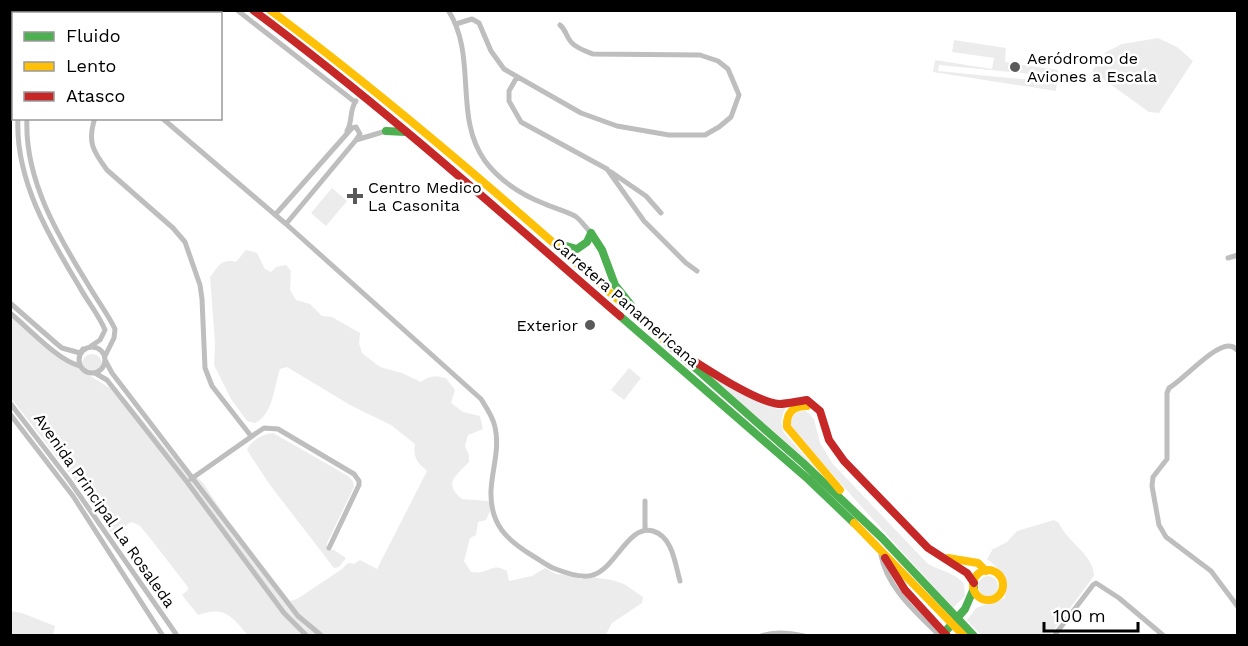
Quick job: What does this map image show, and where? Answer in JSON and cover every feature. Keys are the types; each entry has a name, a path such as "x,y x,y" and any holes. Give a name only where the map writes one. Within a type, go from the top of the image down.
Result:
{"main road":[{"name":"Carretera Panamericana","path":"253,10 312,54 358,98 408,132 808,479 964,636"},
{"name":"Carretera Panamericana","path":"270,10 345,66 554,242 803,463 882,538 974,636"},
{"path":"386,131 408,132"},
{"path":"554,242 577,249 584,246 591,233 602,250 615,285 655,333 701,366 770,402 781,404 807,400 815,405 820,411 829,440 844,461 924,544 967,573 979,596 987,600"},
{"path":"825,430 817,416 806,406 791,409 786,418 787,427 792,435 882,538"},
{"path":"881,550 893,574 944,635 965,609 978,575 986,571 995,572 1003,582 999,595 965,609"},
{"path":"939,556 978,563 986,571"}],"street":[{"path":"237,10 358,98 352,109 351,124 345,135"},
{"path":"448,10 462,41 468,115 473,138 484,160 492,170 524,195 574,216 591,233"},
{"path":"456,24 472,20 479,23 491,51 504,69 581,113 617,126 669,135 705,135 731,117 738,94 728,69 718,61 700,55 593,54 581,50 572,43 565,29 560,25"},
{"path":"517,77 509,91 509,101 521,122 539,134 607,169 646,196 661,213"},
{"path":"10,303 62,348 80,353 100,340 105,330 57,248 32,196 18,152 18,120"},
{"path":"27,120 29,162 40,193 64,244 115,329 103,368 95,373"},
{"path":"94,120 91,139 98,159 107,170 173,228 185,242 200,285 205,368 212,386 251,436"},
{"path":"164,120 286,224 481,399 495,424 497,438 491,491 493,511 498,526 515,545 552,568 577,575 592,576 605,569 631,538 645,530 657,532 669,544 680,581"},
{"path":"275,215 345,135 356,127 360,134 356,141 286,224"},
{"path":"356,141 386,131"},
{"path":"318,168 323,174 327,174"},
{"path":"607,169 644,221 697,271"},
{"path":"1228,258 1238,255"},
{"path":"10,313 61,356 88,373 95,373 107,380 187,482 292,623 307,636"},
{"path":"1238,351 1228,345 1215,351 1169,388 1167,393 1167,459 1153,477 1152,486 1162,534 1211,571 1238,607"},
{"path":"91,346 99,349 112,373 298,616 322,636"},
{"path":"80,366 78,359 83,350"},
{"path":"126,404 132,399"},
{"name":"Avenida Principal La Rosaleda","path":"10,403 69,480 178,635"},
{"name":"Avenida Principal La Rosaleda","path":"10,414 73,496 164,636"},
{"path":"187,482 264,428 278,429 357,477 359,485 329,548"},
{"path":"645,501 645,530"},
{"path":"881,550 883,567 898,592 944,635"},
{"path":"1054,636 1096,583 1119,598 1164,636"},
{"path":"268,590 274,585"},
{"path":"761,636 794,633 804,636"},
{"path":"169,636 178,635"}],"shaded area":[{"path":"1158,38 1177,47 1193,61 1159,113 1149,112 1092,71 1106,52 1122,44"},
{"name":"Aeródromo de Aviones a Escala","path":"954,40 1006,48 1005,62 1058,70 1056,91 933,72 935,60 992,69 994,58 952,52","holes":["939,65 1042,75 1042,81 938,71"]},
{"path":"332,188 347,201 326,226 311,213"},
{"path":"246,250 257,253 265,269 271,272 276,267 286,265 291,271 290,290 296,300 310,304 322,316 332,317 360,333 359,343 362,353 380,367 402,373 421,382 433,377 446,378 455,390 451,403 463,412 480,416 483,429 468,435 465,446 469,462 456,475 452,484 462,499 488,501 492,507 486,520 478,522 476,535 470,538 464,561 471,572 500,568 507,571 509,581 532,576 545,568 556,574 581,579 591,577 612,580 624,584 643,597 642,603 612,623 605,636 248,635 227,614 215,611 198,615 182,595 188,587 146,533 139,525 131,522 115,533 110,532 85,493 11,398 10,316 84,372 124,397 188,476 198,478 203,483 225,516 290,601 297,599 348,563 354,564 360,560 377,569 427,471 416,459 415,444 391,425 350,405 287,367 280,369 266,414 255,423 247,421 231,399 214,365 215,343 210,277 220,264 227,261 236,262"},
{"path":"92,354 99,357 102,364 99,371 92,374 85,371 82,364 85,357"},
{"path":"629,368 641,378 624,400 611,390"},
{"path":"703,371 767,406 778,409 786,407 782,420 784,433 823,476 772,430"},
{"path":"806,411 814,419 820,443 833,464 927,563 952,574 964,584 965,596 953,608 796,434 791,427 793,417 799,412"},
{"path":"273,433 353,481 354,487 327,543 329,550 334,550 346,558 339,567 334,568 270,485 247,450 258,438"},
{"path":"1054,520 1059,523 1090,562 1094,576 1050,635 981,635 967,620 976,608 1005,598 1002,576 997,567 987,559 993,549 1007,542 1017,531"},
{"path":"988,576 995,579 998,586 995,593 988,596 981,593 978,586 981,579"},
{"path":"10,611 22,613 55,626 53,635 11,635"}],"traffic: fast":[{"path":"386,131 406,132"},
{"path":"591,233 602,250 615,285 631,305"},
{"path":"559,244 577,249 587,242 591,233"},
{"path":"620,316 808,479 854,523"},
{"path":"666,342 803,463 882,538 974,636"},
{"path":"944,633 965,609 974,588"}],"traffic: slow":[{"path":"270,10 422,130 666,342"},
{"path":"807,406 791,411 787,427 840,490"},
{"path":"854,523 964,636"},
{"path":"948,558 978,563 986,571"},
{"path":"988,570 998,575 1003,585 998,595 988,600 978,595 973,585 978,575 988,570"}],"traffic: jam":[{"path":"253,10 393,121 620,316"},
{"path":"694,361 735,386 770,402 782,404 807,400 820,411 829,440 844,461 928,548 967,573 974,583"},
{"path":"885,558 905,590 947,636"}],"place":[{"name":"Aeródromo de Aviones a Escala","path":"1015,67"},
{"name":"Centro Medico La Casonita","path":"355,196"},
{"name":"Exterior","path":"590,325"}]}
